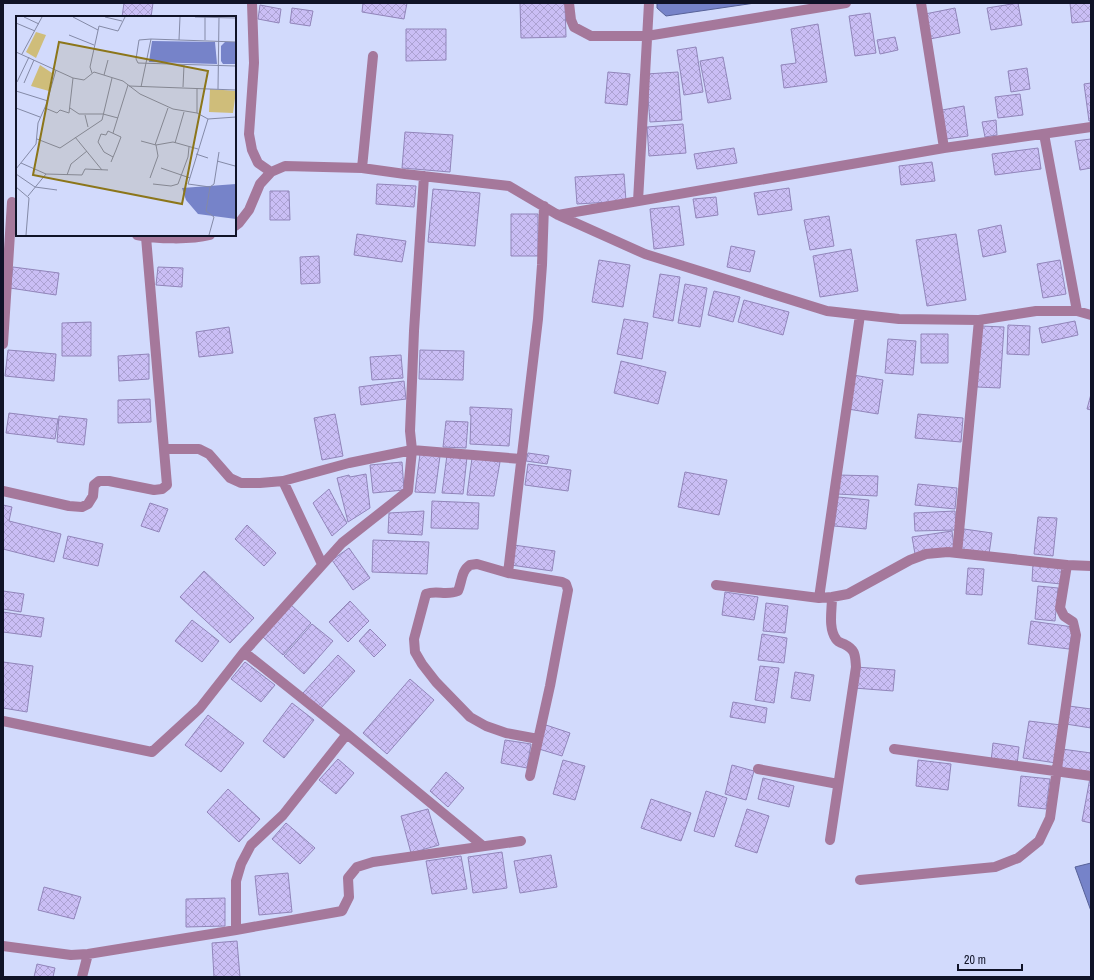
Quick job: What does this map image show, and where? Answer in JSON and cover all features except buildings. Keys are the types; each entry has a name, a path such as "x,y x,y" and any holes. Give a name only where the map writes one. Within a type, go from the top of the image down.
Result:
{"street":[{"path":"252,3 254,63 249,134 252,150 258,163 271,172"},
{"path":"569,3 571,20 574,26 579,31 591,36 647,36 846,3"},
{"path":"638,201 649,3"},
{"path":"921,3 944,148"},
{"path":"362,168 373,56"},
{"path":"558,215 944,148 1091,127"},
{"path":"1044,134 1077,311"},
{"path":"236,226 239,224 249,210 260,184 271,172 285,166 362,168 509,186 558,215 646,254 827,312 899,319 978,320 1036,311 1077,311 1091,315"},
{"path":"3,722 152,752 200,708 244,652 342,543 408,491 412,450 410,431 414,331 424,176"},
{"path":"3,344 11,202"},
{"path":"508,572 538,319 544,206"},
{"path":"3,491 69,506 82,507 88,504 93,496 94,485 99,481 109,481 154,490 162,489 167,485 165,449 141,236 176,238 199,236"},
{"path":"819,598 860,315"},
{"path":"957,553 978,320"},
{"path":"165,449 199,449 209,454 230,478 241,483 283,481 349,463 412,450 521,459"},
{"path":"283,481 322,564"},
{"path":"716,584 819,598 832,597 848,594 910,560 926,554 948,552 1067,565 1091,566"},
{"path":"530,776 538,739 568,590 566,584 562,582 508,572 477,564 470,565 464,571 458,591 451,594 431,592 426,594 414,639 415,652 436,682 470,717 486,726 506,733 538,739"},
{"path":"860,880 995,867 1018,858 1039,841 1050,818 1076,635 1073,622 1064,616 1060,608 1067,565"},
{"path":"830,840 856,667 852,648 836,640 833,634 831,625 832,597"},
{"path":"244,652 347,734 483,846"},
{"path":"236,930 236,881 241,864 251,845 283,815 347,734"},
{"path":"894,749 1091,776"},
{"path":"758,769 838,784"},
{"path":"3,946 71,955 88,954 342,911 349,897 348,878 357,867 373,862 521,840"},
{"path":"82,977 88,954"}],"water":[{"path":"657,3 755,3 666,16 657,8"},
{"path":"1091,863 1091,911 1075,867"}]}
